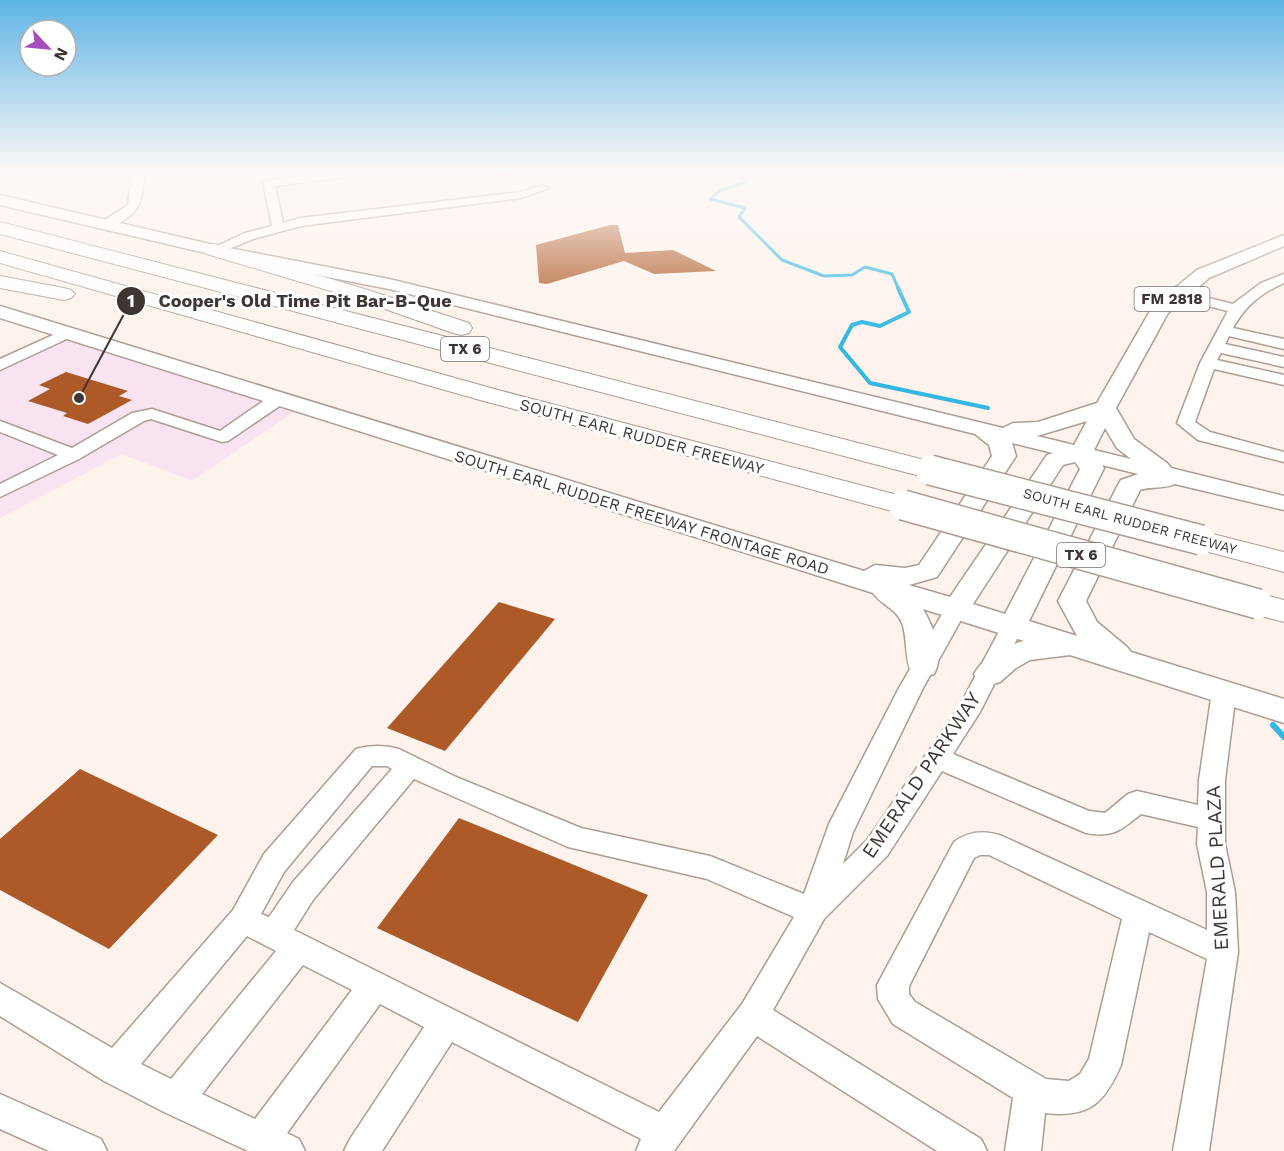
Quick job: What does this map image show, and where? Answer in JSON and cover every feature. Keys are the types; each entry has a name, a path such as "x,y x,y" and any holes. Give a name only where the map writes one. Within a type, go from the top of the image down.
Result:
{"highway":[{"name":"SOUTH EARL RUDDER FREEWAY","path":"0,228 1284,562"},
{"path":"214,250 361,294 709,412"},
{"name":"SOUTH EARL RUDDER FREEWAY","path":"0,257 489,395 1271,607"},
{"path":"0,282 62,293 436,386 489,395"}],"main road":[{"path":"112,227 214,250 389,284 1284,503"},
{"name":"FM 2818","path":"1080,453 1160,310 1203,274 1284,240"},
{"name":"SOUTH EARL RUDDER FREEWAY FRONTAGE ROAD","path":"0,312 1284,711"},
{"path":"979,429 1040,429 1105,408 1125,443 1136,453 1180,478"},
{"path":"826,568 905,577 928,571 1004,456 1000,442 979,429"},
{"path":"956,609 1055,460 1080,453"},
{"path":"1012,627 1092,468 1080,453"},
{"path":"1125,662 1086,628 1072,601 1130,485 1148,479 1180,478"},
{"path":"855,578 899,598 916,622 923,639 923,666"},
{"path":"989,674 1007,658 1032,647 1087,650"}],"street":[{"path":"214,250 278,227"},
{"path":"1284,278 1266,286 1236,309 1208,363 1186,423 1204,436 1284,457"},
{"path":"1178,294 1236,309"},
{"path":"1225,331 1284,344"},
{"path":"0,365 66,334"},
{"path":"1216,347 1284,362"},
{"path":"1208,363 1284,380"},
{"path":"222,437 278,399"},
{"path":"0,491 73,455 138,417 152,414 244,444"},
{"path":"0,426 73,455"},
{"name":"EMERALD PARKWAY","path":"659,1142 753,1015 813,911 839,832 923,666 956,609"},
{"name":"EMERALD PARKWAY","path":"813,911 877,848 968,712 1012,627"},
{"name":"EMERALD PLAZA","path":"1191,1151 1223,952 1221,892 1212,844 1212,780 1224,692"},
{"path":"116,1069 243,919 274,862 365,756 390,756 578,839 710,868 813,911"},
{"path":"937,758 1086,822 1101,825 1119,819 1127,808 1137,802 1212,819"},
{"path":"177,1100 286,942 303,891 410,766"},
{"path":"1138,912 1104,1065 1092,1086 1074,1098 1046,1096 1031,1090 904,1013 894,999 893,985 964,850 970,845 992,844 1138,912 1223,952"},
{"path":"243,919 446,1022 659,1142"},
{"path":"0,998 116,1069 274,1145 375,985"},
{"path":"753,1015 969,1151"},
{"path":"362,1151 446,1022"},
{"path":"1023,1151 1031,1090"},
{"path":"0,1111 89,1151"}],"shaded area":[{"path":"66,336 297,410 192,481 122,454 0,518 0,368"}],"building":[{"path":"604,227 618,227 625,253 673,250 716,271 654,274 624,261 547,284 539,283 536,245"},
{"path":"66,372 128,391 119,396 132,400 88,424 63,416 67,413 28,401 50,389 39,385"},
{"path":"499,602 555,619 445,751 387,728"},
{"path":"80,769 218,835 109,949 0,890 0,839"},
{"path":"459,818 648,895 578,1022 377,928"}],"waterway":[{"path":"749,227 782,260 824,276 852,275 865,267 892,274 899,290"},
{"path":"898,288 909,312 880,326 862,322 852,325 840,347 870,383 988,408"},
{"path":"1273,725 1284,737"}],"place":[{"name":"Cooper's Old Time Pit Bar-B-Que","path":"79,398"}]}
